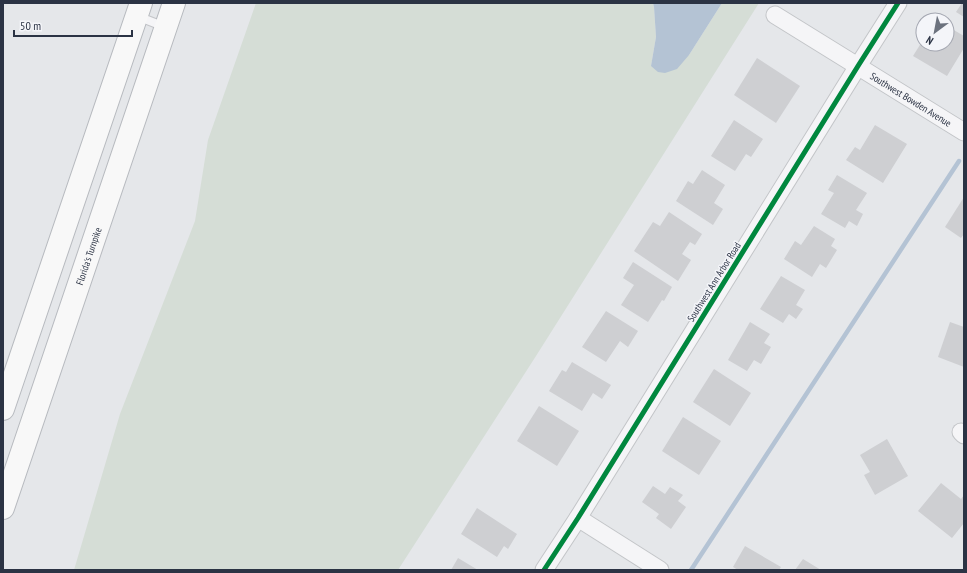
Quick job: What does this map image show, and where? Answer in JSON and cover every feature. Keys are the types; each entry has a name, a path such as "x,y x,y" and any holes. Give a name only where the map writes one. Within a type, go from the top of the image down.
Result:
{"highway":[{"name":"Florida's Turnpike","path":"3,508 174,3"},
{"path":"3,409 138,10"}],"street":[{"name":"Southwest Ann Arbor Road","path":"544,570 578,518 898,3"},
{"name":"Southwest Bowden Avenue","path":"775,15 964,132"},
{"path":"578,518 660,570"}],"lane":[{"path":"138,10 166,28"}],"shaded area":[{"path":"256,3 653,3 656,37 651,66 689,55 722,3 759,3 536,356 398,570 74,570 120,414 195,221 208,140"}],"water":[{"path":"653,3 722,3 689,55 677,69 665,73 658,72 651,66 656,37"}],"building":[{"path":"962,3 964,3 964,17 956,12"},
{"path":"955,31 964,36 964,48 947,76 913,56 916,52 955,52"},
{"path":"757,58 800,86 776,123 734,95"},
{"path":"734,120 763,139 751,157 746,154 735,171 711,156"},
{"path":"875,125 907,144 883,183 846,160 855,147 860,150"},
{"path":"702,170 725,185 714,203 723,209 713,225 676,201 688,181 693,184"},
{"path":"837,175 867,193 856,210 863,214 857,226 849,221 845,228 821,214 834,193 828,190"},
{"path":"964,197 964,234 961,238 945,227"},
{"path":"669,212 702,234 695,245 690,242 682,254 691,260 678,281 634,251 653,222 660,226"},
{"path":"814,226 835,239 831,246 837,250 826,268 820,264 812,277 784,259 795,241 801,245"},
{"path":"633,262 672,287 664,301 662,300 648,322 621,305 634,285 623,278"},
{"path":"781,276 805,290 796,305 803,309 796,319 789,314 783,323 760,309"},
{"path":"606,311 638,331 628,347 620,341 606,362 582,347"},
{"path":"750,322 770,334 764,343 771,347 761,364 754,360 747,371 728,360"},
{"path":"950,322 964,327 964,367 938,357"},
{"path":"572,362 611,385 602,399 593,393 582,411 549,391 562,370 566,372"},
{"path":"714,369 751,393 730,426 693,402"},
{"path":"539,406 579,431 557,466 517,441"},
{"path":"683,417 721,441 699,475 662,451"},
{"path":"887,439 908,476 875,495 864,475 870,472 860,455"},
{"path":"941,483 961,499 964,495 964,523 952,538 918,511"},
{"path":"653,486 665,494 670,487 683,495 678,501 686,507 671,529 656,518 659,514 642,502"},
{"path":"477,508 517,534 508,549 504,546 497,557 461,534"},
{"path":"745,546 781,567 779,570 738,570 733,567"},
{"path":"458,558 478,570 451,570"},
{"path":"803,559 821,570 795,570"}],"waterway":[{"path":"691,570 959,161"}],"cycle path":[{"path":"544,570 578,518 898,3"}]}
